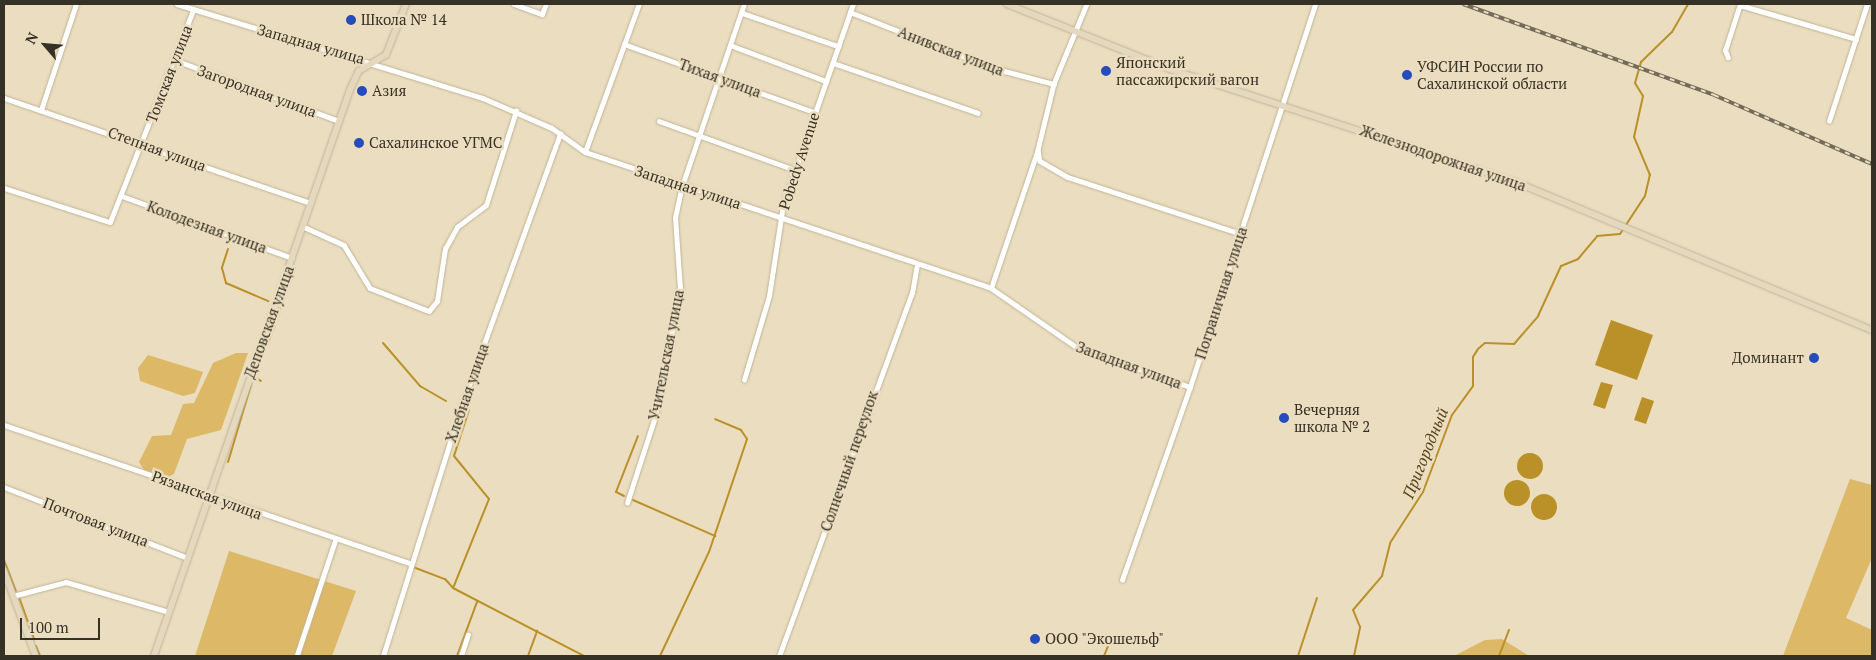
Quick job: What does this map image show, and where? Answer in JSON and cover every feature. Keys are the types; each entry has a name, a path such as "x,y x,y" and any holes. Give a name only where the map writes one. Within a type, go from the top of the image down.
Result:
{"main road":[{"name":"Деповская улица","path":"154,656 310,203 356,77 376,62 389,49 406,4"},
{"name":"Железнодорожная улица","path":"1007,4 1073,28 1170,69 1428,151 1615,220 1872,330"},
{"path":"4,570 36,656"}],"street":[{"path":"41,110 76,4"},
{"name":"Западная улица","path":"177,4 376,62 516,111 560,134 585,152 682,186 781,217 917,266 991,288 1075,346 1190,387"},
{"path":"514,4 542,14 546,4"},
{"path":"585,152 639,4"},
{"name":"Учительская улица","path":"627,503 655,417 680,289 675,218 682,186 744,4"},
{"name":"Pobedy Avenue","path":"744,380 769,296 781,217 814,112 852,4"},
{"path":"991,288 1038,150 1054,84 1073,28 1086,4"},
{"name":"Пограничная улица","path":"1122,580 1190,387 1315,4"},
{"path":"1728,58 1725,51 1740,4 1856,39"},
{"path":"1829,121 1867,4"},
{"name":"Томская улица","path":"4,188 110,222 143,143 193,10"},
{"name":"Анивская улица","path":"850,12 993,68 1054,84"},
{"path":"742,13 838,46"},
{"name":"Тихая улица","path":"624,44 718,76 814,112"},
{"path":"730,45 826,81"},
{"name":"Загородная улица","path":"175,60 339,121"},
{"path":"832,62 978,114"},
{"name":"Степная улица","path":"4,98 143,143 310,203"},
{"path":"302,226 344,245 370,288 429,311 437,301 444,249 456,227 486,206 516,111"},
{"path":"660,121 795,170"},
{"name":"Хлебная улица","path":"382,656 410,563 560,134"},
{"path":"1038,150 1040,161 1068,177 1240,234"},
{"name":"Колодезная улица","path":"122,196 292,258"},
{"name":"Солнечный переулок","path":"779,656 872,392 912,293 917,266"},
{"name":"Рязанская улица","path":"4,424 335,541 410,563"},
{"name":"Почтовая улица","path":"4,487 188,558"},
{"path":"297,655 335,541"},
{"path":"13,596 66,582 169,612"},
{"path":"460,656 468,635"}],"shaded area":[{"path":"1611,320 1653,335 1637,380 1595,365"},
{"path":"236,353 248,353 221,430 187,439 174,474 166,478 144,470 139,462 152,436 171,435 183,404 194,403 213,363"},
{"path":"148,355 203,372 195,393 183,396 140,381 138,368"},
{"path":"1601,382 1613,385 1605,409 1593,405"},
{"path":"1642,397 1654,401 1646,424 1634,420"},
{"path":"1530,453 1539,457 1543,466 1539,475 1530,479 1521,475 1517,466 1521,457"},
{"path":"1850,479 1872,485 1872,558 1846,618 1872,630 1872,656 1783,656"},
{"path":"1517,480 1526,484 1530,493 1526,502 1517,506 1508,502 1504,493 1508,484"},
{"path":"1544,494 1553,498 1557,507 1553,516 1544,520 1535,516 1531,507 1535,498"},
{"path":"229,551 356,591 332,656 195,656"},
{"path":"1502,639 1529,656 1454,656 1485,640"}],"waterway":[{"name":"Пригородный","path":"1354,656 1360,627 1353,610 1382,576 1390,543 1423,492 1452,415 1473,386 1473,357 1478,349 1485,343 1514,344 1538,316 1561,266 1578,259 1597,236 1620,234 1645,196 1650,175 1634,137 1643,96 1635,83 1641,62 1672,32 1688,4"},
{"path":"228,249 222,268 226,283 268,301"},
{"path":"277,319 295,268"},
{"path":"263,355 275,326"},
{"path":"383,343 420,386 446,401"},
{"path":"261,360 255,377 261,381"},
{"path":"228,462 251,385"},
{"path":"469,410 454,456 489,499 453,588 584,656"},
{"path":"660,656 709,552 747,439 741,430 715,419"},
{"path":"624,496 616,492 638,436"},
{"path":"633,500 715,536"},
{"path":"4,560 16,591"},
{"path":"413,567 445,579 453,588"},
{"path":"19,597 34,639"},
{"path":"1298,656 1317,598"},
{"path":"457,656 477,602"},
{"path":"1499,656 1509,630"},
{"path":"528,656 537,631"},
{"path":"36,646 40,656"},
{"path":"1104,656 1108,646"}],"railway":[{"path":"1463,4 1714,95 1872,164"}],"place":[{"name":"Школа № 14","path":"351,20"},
{"name":"Японский пассажирский вагон","path":"1106,71"},
{"name":"УФСИН России по Сахалинской области","path":"1407,75"},
{"name":"Азия","path":"362,91"},
{"name":"Сахалинское УГМС","path":"359,143"},
{"name":"Доминант","path":"1814,358"},
{"name":"Вечерняя школа № 2","path":"1284,418"},
{"name":"ООО \"Экошельф\"","path":"1035,639"}]}
